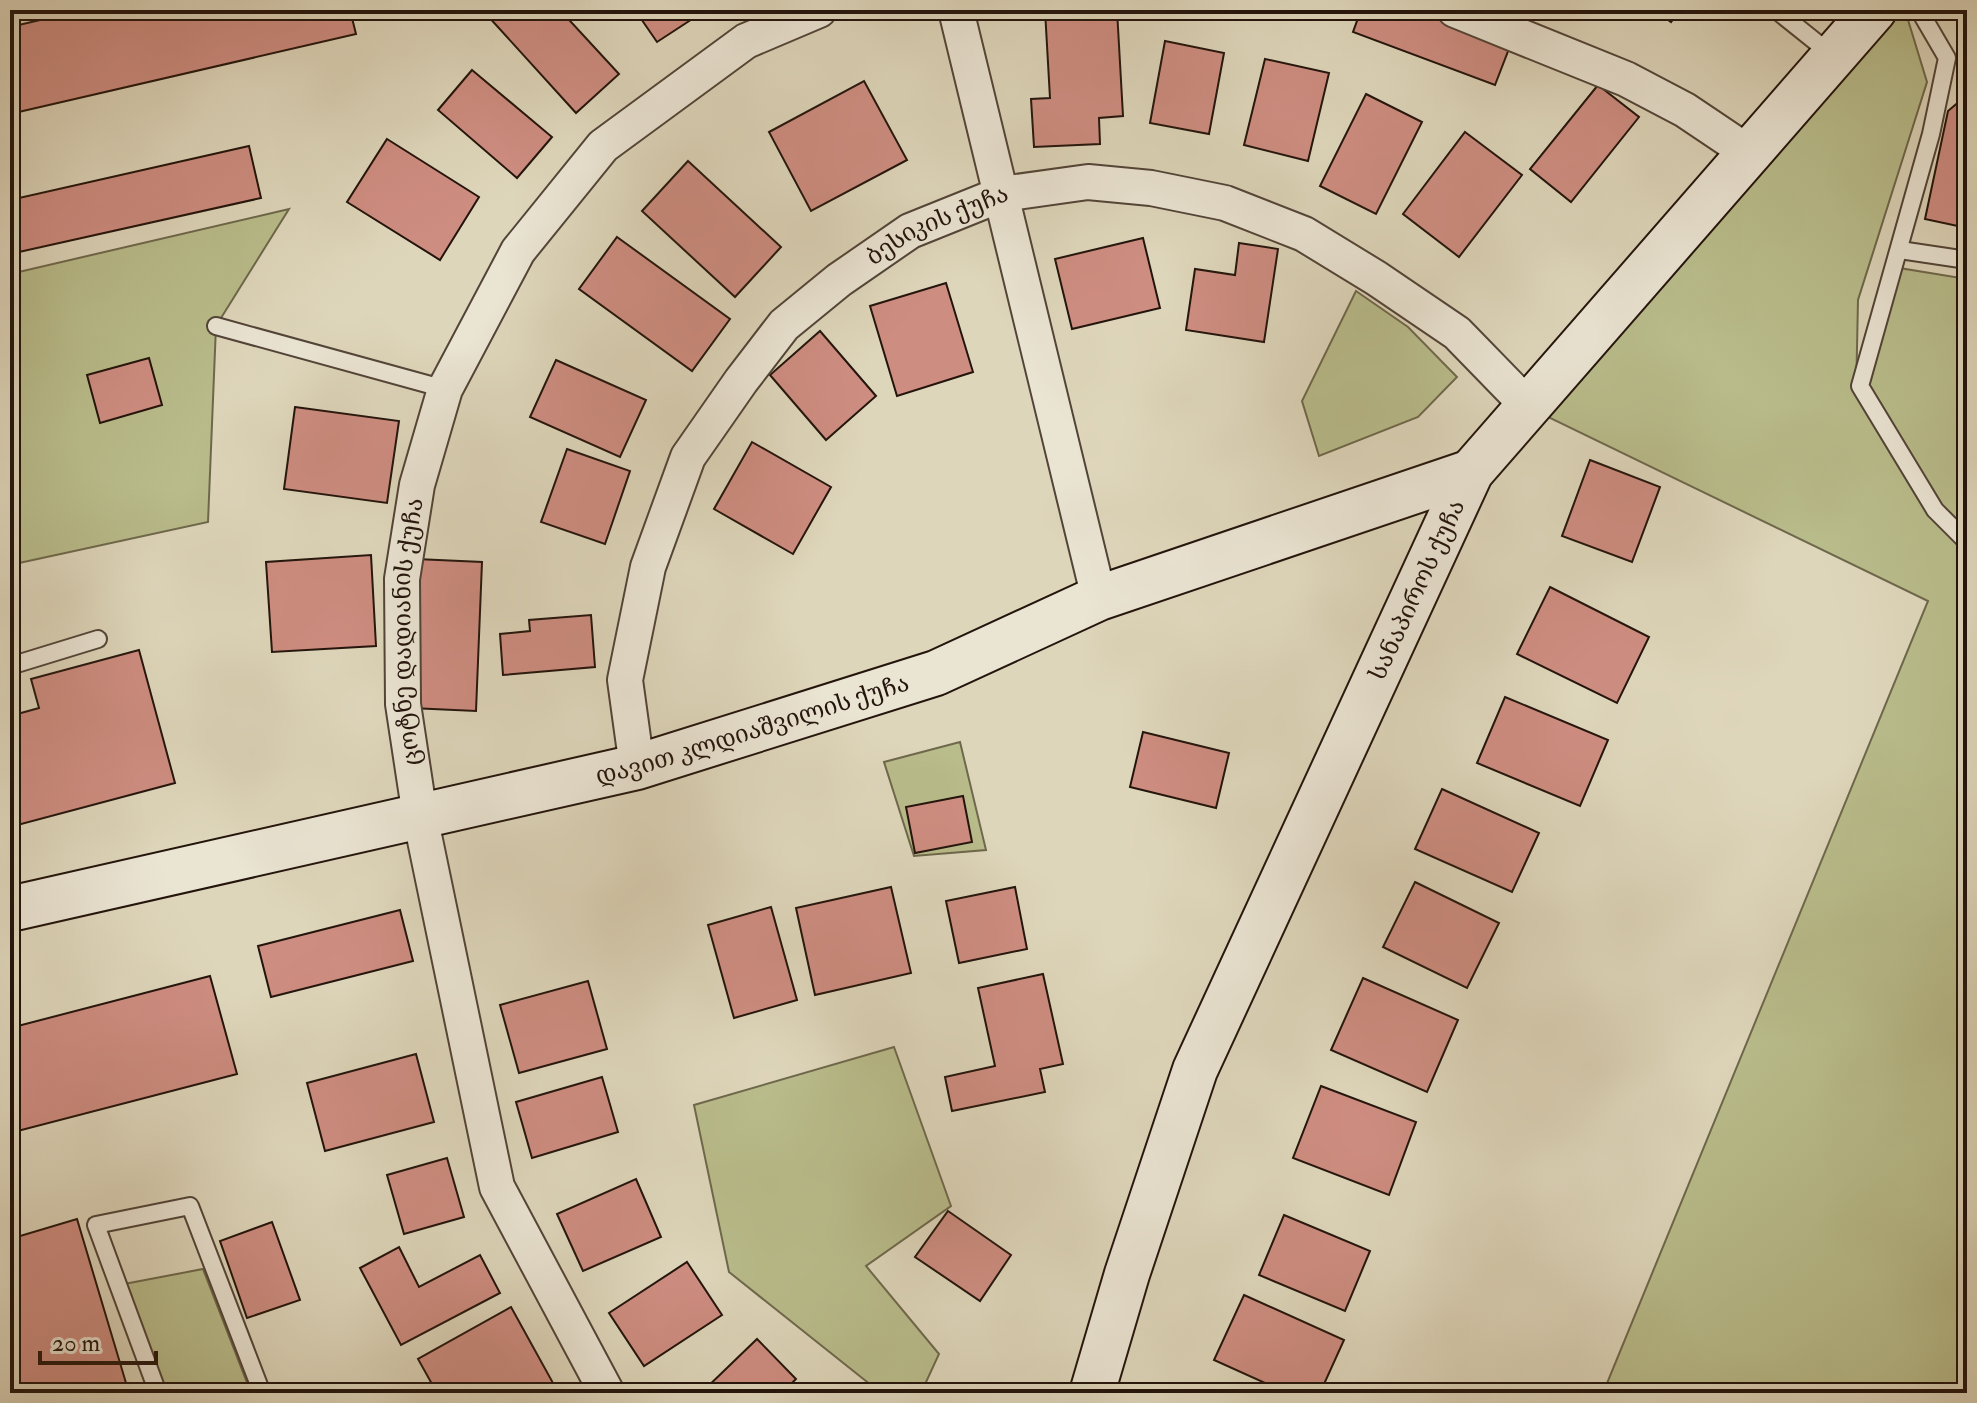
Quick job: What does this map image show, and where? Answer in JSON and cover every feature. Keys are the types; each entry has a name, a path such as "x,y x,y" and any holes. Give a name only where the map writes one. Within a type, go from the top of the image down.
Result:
{"main road":[{"name":"სანაპიროს ქუჩა","path":"1092,1393 1127,1274 1195,1070 1471,472 1874,10"},
{"name":"დავით კლდიაშვილის ქუჩა","path":"10,909 637,767 936,673 1099,598 1471,472"}],"street":[{"name":"ცოტნე დადიანის ქუჩა","path":"607,1393 497,1187 420,816 403,704 402,579 417,485 445,389 518,251 603,146 746,41 819,10"},
{"path":"956,10 1099,598"},
{"path":"1455,10 1626,79 1685,110 1749,153"},
{"name":"ბესიკის ქუჩა","path":"637,767 625,680 648,567 688,457 784,325 839,280 910,231 1002,194 1088,182 1151,188 1225,203 1304,234 1376,278 1457,333 1528,406"}],"lane":[{"path":"1776,10 1834,57"},
{"path":"1919,10 1947,58 1931,134 1860,386 1935,510 1967,542"},
{"path":"1900,250 1967,260"},
{"path":"216,326 445,389"},
{"path":"10,666 98,639"},
{"path":"158,1393 96,1225 190,1206 262,1393"}],"green space":[{"path":"1892,10 1905,10 1927,82 1858,300 1856,396 1893,267 1967,279 1967,1393 1603,1393 1928,601 1548,417"},
{"path":"289,209 216,326 208,522 10,565 10,274"},
{"path":"1356,291 1408,327 1457,377 1418,417 1319,456 1302,401"},
{"path":"960,742 986,850 914,856 884,762"},
{"path":"894,1047 951,1206 866,1266 939,1354 921,1393 881,1393 729,1272 694,1105"},
{"path":"203,1269 251,1393 164,1393 124,1284"}],"building":[{"path":"83,10 350,10 356,34 10,114 10,27"},
{"path":"493,10 560,10 619,74 576,113 487,15"},
{"path":"635,10 706,10 657,42"},
{"path":"1045,10 1117,10 1123,116 1099,118 1100,144 1034,147 1031,99 1050,98"},
{"path":"1361,10 1414,10 1510,46 1495,85 1353,32"},
{"path":"1655,10 1680,10 1671,22"},
{"path":"1165,41 1224,53 1209,134 1150,123"},
{"path":"1265,59 1329,73 1308,161 1244,145"},
{"path":"472,70 552,137 517,178 438,110"},
{"path":"864,81 907,160 811,211 769,132"},
{"path":"1598,85 1639,117 1571,202 1530,169"},
{"path":"1366,94 1422,122 1376,214 1320,186"},
{"path":"1967,95 1967,228 1925,219 1948,111"},
{"path":"1465,132 1522,175 1459,257 1403,214"},
{"path":"387,139 479,197 440,260 347,202"},
{"path":"249,146 261,198 10,254 10,200"},
{"path":"688,161 781,247 735,297 642,211"},
{"path":"617,237 730,319 692,371 579,289"},
{"path":"1143,238 1160,308 1072,329 1055,259"},
{"path":"1239,243 1278,249 1264,342 1186,330 1195,269 1235,275"},
{"path":"946,283 973,372 897,396 870,306"},
{"path":"820,331 876,396 826,440 770,375"},
{"path":"149,358 162,405 100,423 87,375"},
{"path":"556,360 646,400 620,457 530,417"},
{"path":"295,407 399,421 387,503 284,489"},
{"path":"752,442 831,487 793,554 714,509"},
{"path":"567,449 630,471 605,544 541,522"},
{"path":"1590,460 1660,487 1632,562 1562,536"},
{"path":"371,555 376,646 272,652 266,562"},
{"path":"416,559 482,562 476,711 411,708"},
{"path":"1550,587 1649,637 1617,703 1517,654"},
{"path":"591,615 595,667 503,675 500,634 530,631 529,620"},
{"path":"139,650 175,783 10,827 10,716 39,708 31,679"},
{"path":"1505,697 1608,740 1580,806 1477,763"},
{"path":"1143,732 1229,753 1216,808 1130,787"},
{"path":"1442,789 1539,833 1512,892 1415,849"},
{"path":"963,796 972,842 915,853 906,807"},
{"path":"1415,882 1499,923 1467,988 1383,947"},
{"path":"891,887 911,973 815,995 796,908"},
{"path":"1015,887 1027,949 959,963 946,901"},
{"path":"771,907 797,1000 734,1018 708,925"},
{"path":"400,910 413,961 271,997 258,946"},
{"path":"1043,974 1063,1064 1040,1069 1045,1092 952,1111 945,1077 995,1066 978,988"},
{"path":"210,976 237,1074 10,1133 10,1028"},
{"path":"1363,978 1458,1020 1427,1092 1331,1050"},
{"path":"588,981 607,1049 519,1073 500,1005"},
{"path":"416,1054 434,1122 325,1151 307,1083"},
{"path":"602,1077 618,1132 532,1158 516,1102"},
{"path":"1321,1086 1416,1122 1389,1195 1293,1158"},
{"path":"447,1158 464,1217 404,1234 387,1175"},
{"path":"636,1179 661,1237 583,1271 557,1214"},
{"path":"948,1211 1011,1255 980,1301 915,1257"},
{"path":"1284,1215 1370,1251 1345,1311 1259,1275"},
{"path":"77,1219 129,1393 18,1393 10,1366 10,1239"},
{"path":"272,1222 300,1300 247,1318 220,1241"},
{"path":"399,1247 419,1287 480,1255 500,1293 401,1345 360,1268"},
{"path":"687,1262 722,1315 644,1366 609,1313"},
{"path":"1244,1295 1344,1340 1320,1393 1287,1393 1214,1360"},
{"path":"511,1307 553,1383 535,1393 437,1393 418,1359"},
{"path":"757,1339 796,1379 782,1393 701,1393"}]}
